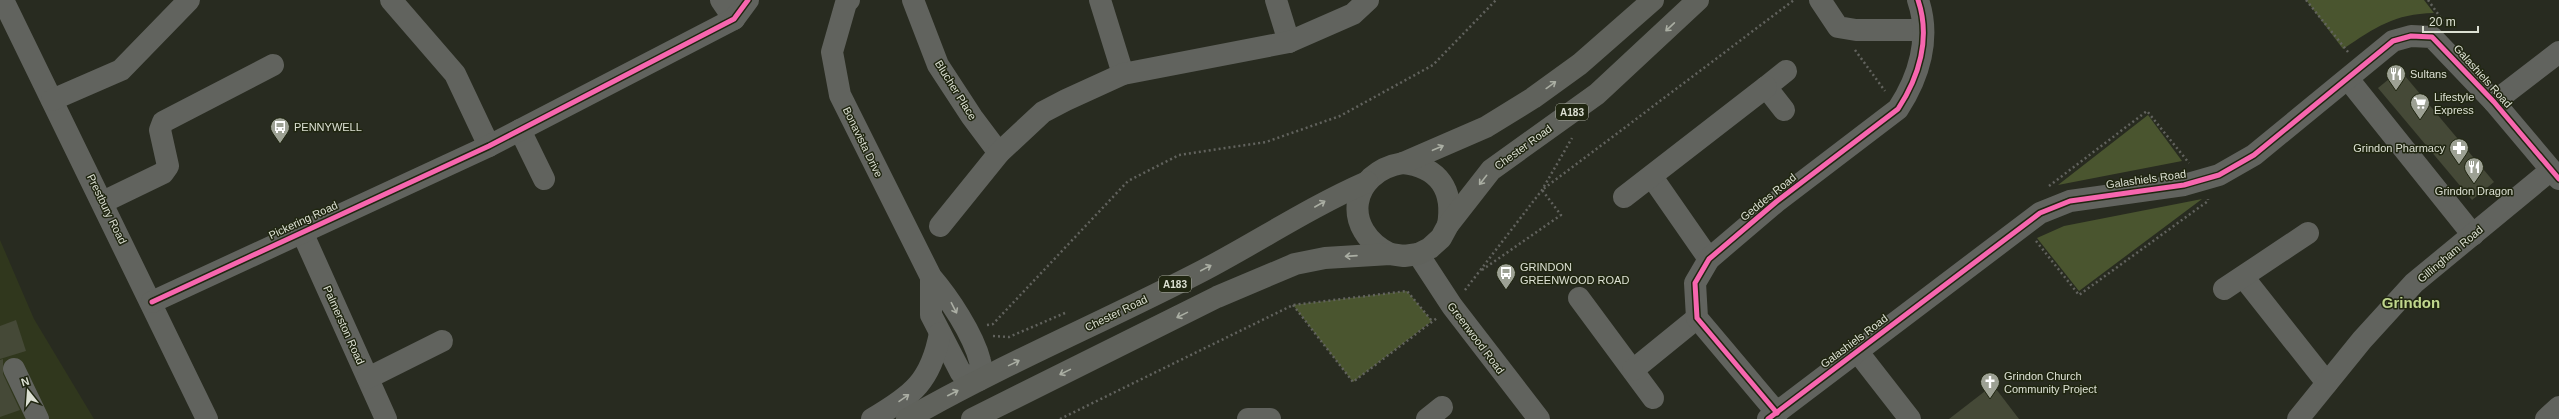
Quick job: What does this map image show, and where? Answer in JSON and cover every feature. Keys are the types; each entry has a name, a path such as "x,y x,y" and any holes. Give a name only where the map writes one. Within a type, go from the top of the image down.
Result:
{"main road":[{"name":"Chester Road","path":"1390,254 1376,247 1366,237 1359,223 1359,196 1367,182 1377,172 1389,166 1402,163 1486,127 1533,98 1580,64 1653,0"},
{"name":"Chester Road","path":"972,419 1217,297 1294,264 1325,258 1390,254 1404,256 1418,254 1430,248 1441,238 1448,225 1491,170 1597,94 1698,0"},
{"name":"Chester Road","path":"1402,163 1419,165 1441,182 1448,195 1450,210 1448,225"},
{"name":"Chester Road","path":"907,419 979,380 1205,269 1333,197 1367,182"},
{"path":"979,380 995,407"}],"street":[{"name":"Prestbury Road","path":"3,0 152,302 207,419"},
{"path":"52,100 120,70 189,0"},
{"path":"391,0 455,74 489,146"},
{"path":"721,0 734,18 748,0"},
{"name":"Bonavista Drive","path":"849,0 846,4 832,52 840,95 931,277 950,300 981,362 979,380 961,373 931,315 931,277"},
{"name":"Blucher Place","path":"913,0 938,65 972,117 999,152"},
{"path":"1100,0 1124,74"},
{"path":"1276,0 1289,42"},
{"path":"940,226 999,152 1043,112 1124,74 1289,42 1353,14 1368,0"},
{"path":"1820,0 1838,27 1856,30 1923,30"},
{"name":"Geddes Road","path":"1697,318 1695,283 1708,259 1776,202 1898,109 1910,91 1921,62 1923,30 1918,0"},
{"name":"Pickering Road","path":"152,302 489,146 734,18"},
{"name":"Galashiels Road","path":"1773,416 1857,350 2031,219 2070,201 2184,185 2219,175 2254,155 2393,41 2411,36 2432,37 2494,102 2555,174"},
{"path":"2494,102 2559,52"},
{"path":"103,202 163,173 168,166 160,130 164,122 273,65"},
{"path":"1624,197 1652,177 1786,71"},
{"path":"2354,73 2473,235"},
{"path":"1766,87 1784,110"},
{"path":"520,130 544,179"},
{"name":"Gillingham Road","path":"2298,419 2362,340 2414,284 2473,235 2555,174"},
{"path":"1652,177 1708,259"},
{"name":"Palmerston Road","path":"302,232 386,419"},
{"path":"2224,289 2244,278 2308,233"},
{"name":"Greenwood Road","path":"1418,254 1452,306 1539,419"},
{"path":"2244,278 2327,383"},
{"path":"1579,298 1653,398"},
{"path":"1633,370 1697,318 1773,416"},
{"path":"872,419 914,391 928,374 940,333"},
{"path":"368,378 442,341"},
{"path":"1857,350 1910,419"},
{"path":"14,369 38,419"},
{"path":"2546,419 2559,407"},
{"path":"1248,419 1270,419"}],"path":[{"path":"981,326 993,324 1128,181 1179,155 1266,142 1340,116 1434,65 1496,0"},
{"path":"1542,190 1794,0"},
{"path":"2306,0 2354,73"},
{"path":"1838,27 1898,109"},
{"path":"2147,111 2202,180 2208,201 2079,295 2031,219 2047,188 2147,111"},
{"path":"1293,305 1353,382 1452,306 1480,272 1542,190 1574,135"},
{"path":"1480,272 1561,215 1542,190"},
{"path":"1060,419 1293,305 1407,291 1432,322"},
{"path":"989,335 999,338 1009,337 1065,312"}],"shaded area":[{"path":"2306,0 2424,0 2434,13 2396,19 2376,28 2343,49"},
{"path":"2148,115 2182,161 2058,185"},
{"path":"2202,199 2079,291 2037,238 2064,226"},
{"path":"0,240 34,319 94,419 0,419"},
{"path":"1407,291 1432,321 1353,382 1293,305"}],"building":[{"path":"2400,70 2494,182 2472,200 2378,88"},
{"path":"16,320 26,351 0,359 0,326"},
{"path":"3,359 3,374 20,410 0,417 0,360"},
{"name":"Grindon Church Community Project","path":"1993,385 2019,419 1949,419"}],"cycle path":[{"path":"152,302 489,146 734,19 748,0"},
{"path":"1777,413 1697,318 1695,283 1709,259 1776,202 1898,109 1912,84 1921,57 1923,29 1922,14 1918,0"},
{"path":"1768,419 2040,213 2070,201 2184,185 2219,175 2254,155 2393,41 2411,36 2432,37 2494,102 2559,179"}],"place":[{"name":"Sultans","path":"2396,91"},
{"name":"Lifestyle Express","path":"2420,120"},
{"name":"PENNYWELL","path":"280,144"},
{"name":"Grindon Pharmacy","path":"2459,165"},
{"name":"Grindon Dragon","path":"2474,184"},
{"name":"GRINDON GREENWOOD ROAD","path":"1506,290"},
{"name":"Grindon Church Community Project","path":"1990,399"}],"district":[{"name":"Grindon","path":"2411,303"}]}
